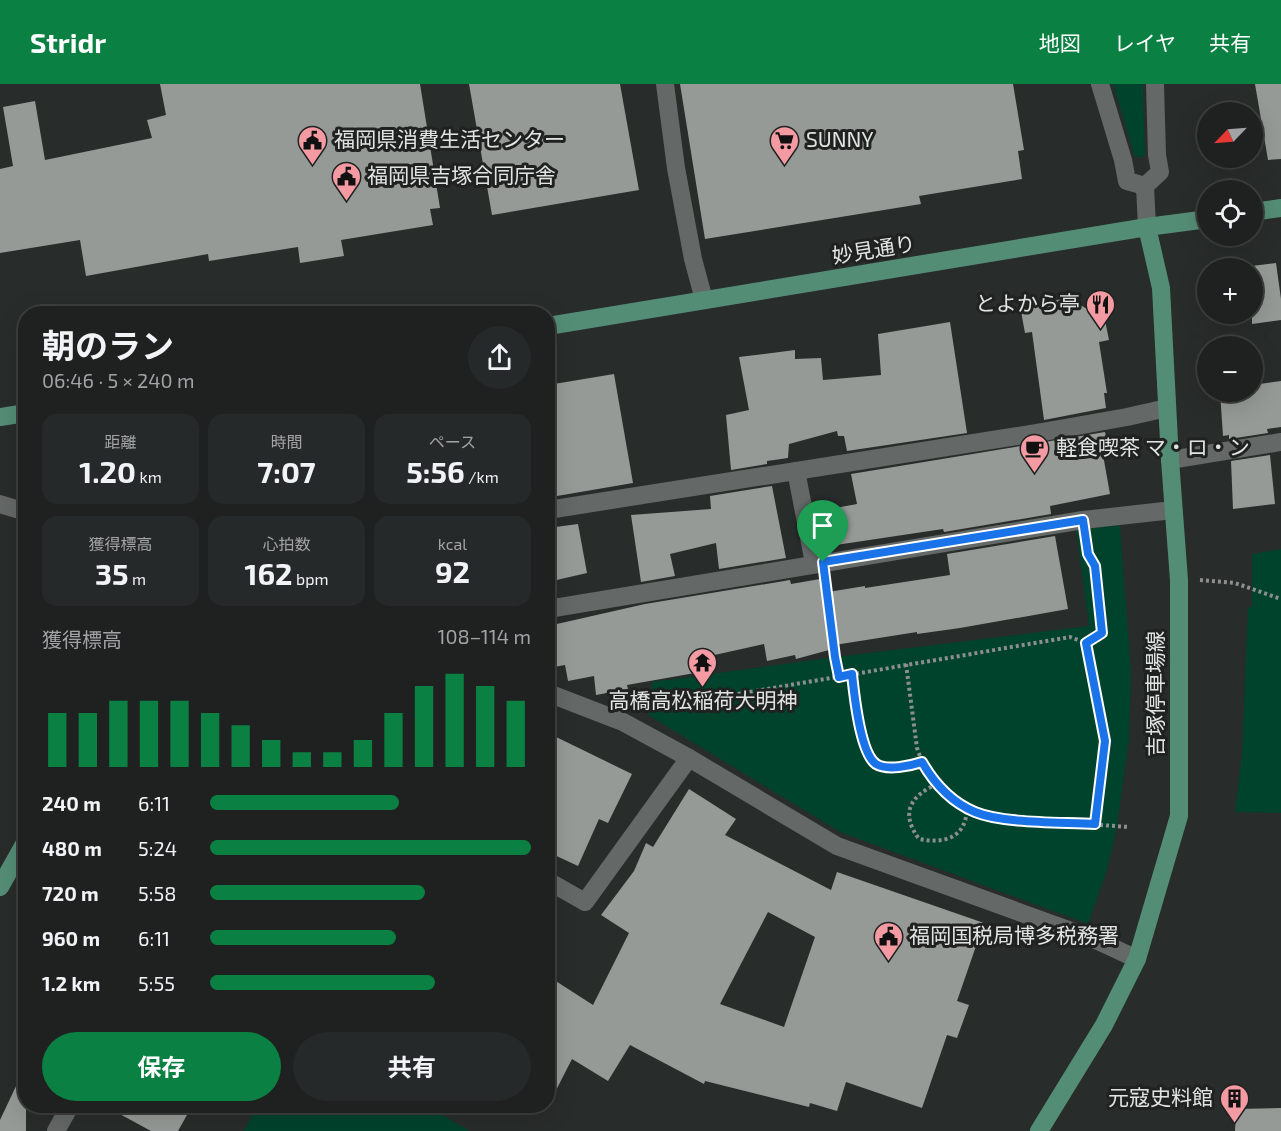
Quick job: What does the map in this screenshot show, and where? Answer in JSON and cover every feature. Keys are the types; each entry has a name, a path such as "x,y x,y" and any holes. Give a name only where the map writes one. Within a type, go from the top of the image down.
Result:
{"main road":[{"path":"1263,210 1281,208"},
{"name":"妙見通り","path":"555,325 1197,220"},
{"name":"吉塚停車場線","path":"1039,1131 1104,1025 1137,959 1179,816 1179,580 1161,288 1146,227"},
{"path":"0,417 18,414"},
{"path":"0,887 18,855"}],"street":[{"path":"665,84 676,168 693,259 704,300"},
{"path":"1100,84 1123,160 1126,181 1145,186"},
{"path":"1146,227 1145,186 1160,172 1157,155 1155,84"},
{"path":"555,509 1043,432 1167,408"},
{"path":"1170,460 1281,442"},
{"path":"796,471 819,563"},
{"path":"0,504 18,510"},
{"path":"555,608 1083,520 1173,510"},
{"path":"555,696 623,722 689,758 837,846 1096,940 1137,959"},
{"path":"555,885 585,902 689,758"},
{"path":"56,1131 66,1113"}],"path":[{"path":"1083,520 1088,554 1095,566 1102,633 1086,643"},
{"path":"819,563 839,677"},
{"path":"1179,580 1235,583 1281,599"},
{"path":"726,696 1070,637 1086,643"},
{"path":"1086,643 1105,741 1095,824"},
{"path":"906,664 917,748 922,762 937,784 952,799 975,812 1000,818 1129,827"},
{"path":"852,674 856,714 868,756 875,764 886,767 922,762"},
{"path":"937,784 916,795 910,807 909,818 912,828 920,839 936,842 949,840 958,833 967,819 967,807"}],"green space":[{"path":"1113,84 1143,84 1145,156 1135,157"},
{"path":"1120,525 1131,672 1129,739 1117,826 1108,867 1088,924 840,832 648,715 652,682 1089,626 1076,530"},
{"path":"1281,549 1281,813 1235,812 1242,753 1248,606 1252,608 1252,554"},
{"path":"253,1113 438,1113 470,1131 244,1131"}],"building":[{"path":"160,84 420,84 440,208 430,209 433,225 341,240 344,256 300,263 298,247 209,261 208,254 86,276 80,240 0,253 0,169 13,166 3,107 35,101 45,160 152,138 147,120 166,115"},
{"path":"469,84 620,84 639,190 492,215"},
{"path":"680,84 1013,84 1024,150 1018,151 1022,179 919,196 921,204 705,239"},
{"path":"1255,84 1281,84 1281,159 1268,160 1263,131 1263,102 1258,102"},
{"path":"1276,263 1281,299 1281,320 1263,322 1263,265"},
{"path":"1069,298 1105,320 1109,340 1099,342 1107,393 1104,393 1106,408 1044,420 1032,332 1025,333 1020,306"},
{"path":"950,322 967,433 847,451 844,436 838,436 837,431 789,444 788,458 731,470 726,415 749,410 739,357 795,350 795,359 821,358 823,380 881,375 878,334"},
{"path":"614,374 633,483 557,496 555,384"},
{"path":"1281,381 1281,427 1267,429 1268,433 1229,439 1229,435 1223,436 1221,402 1263,402 1263,383"},
{"path":"1105,432 1106,437 1100,438 1110,494 1050,506 1051,514 944,532 943,529 836,545 830,509 857,504 851,474"},
{"path":"1270,455 1275,504 1233,509 1231,461"},
{"path":"772,486 786,558 719,569 716,543 670,554 675,576 641,582 631,515 711,509 710,496"},
{"path":"578,524 587,573 555,580 555,527"},
{"path":"1055,536 1068,609 960,628 917,634 917,632 828,646 829,650 796,659 795,655 767,661 764,644 710,656 712,670 627,685 628,689 596,695 594,676 568,681 565,665 555,667 555,624 645,604 790,580 791,584 820,579 822,593 950,575 947,554"},
{"path":"555,736 632,774 608,823 599,819 578,866 555,855"},
{"path":"689,789 736,819 725,835 831,890 837,872 984,923 957,1001 969,1005 957,1038 947,1035 922,1108 846,1082 837,1111 810,1103 809,1107 705,1081 704,1084 630,1045 608,1081 572,1059 555,1092 555,981 593,1005 629,933 601,915 634,871 646,843 653,847","holes":["768,912 815,937 784,1027 720,1004"]},
{"path":"18,1082 18,1113 26,1113 26,1131 0,1131 0,1120"},
{"path":"1281,1108 1281,1131 1235,1131 1236,1109"},
{"path":"118,1113 188,1113 178,1131 151,1131"}],"place":[{"name":"福岡県消費生活センター","path":"313,166"},
{"name":"SUNNY","path":"785,166"},
{"name":"福岡県吉塚合同庁舎","path":"346,202"},
{"name":"とよから亭","path":"1101,330"},
{"name":"軽食喫茶 マ・ロ・ン","path":"1035,474"},
{"name":"高橋高松稲荷大明神","path":"703,688"},
{"name":"福岡国税局博多税務署","path":"888,962"},
{"name":"元寇史料館","path":"1234,1124"}],"route":[{"path":"1083,520 1088,554 1095,566 1102,633 1086,643 1105,741 1095,824 1000,818 975,812 952,799 932,779 922,762 886,767 875,764 868,756 856,714 852,674 839,677 823,562 1083,520"}]}
